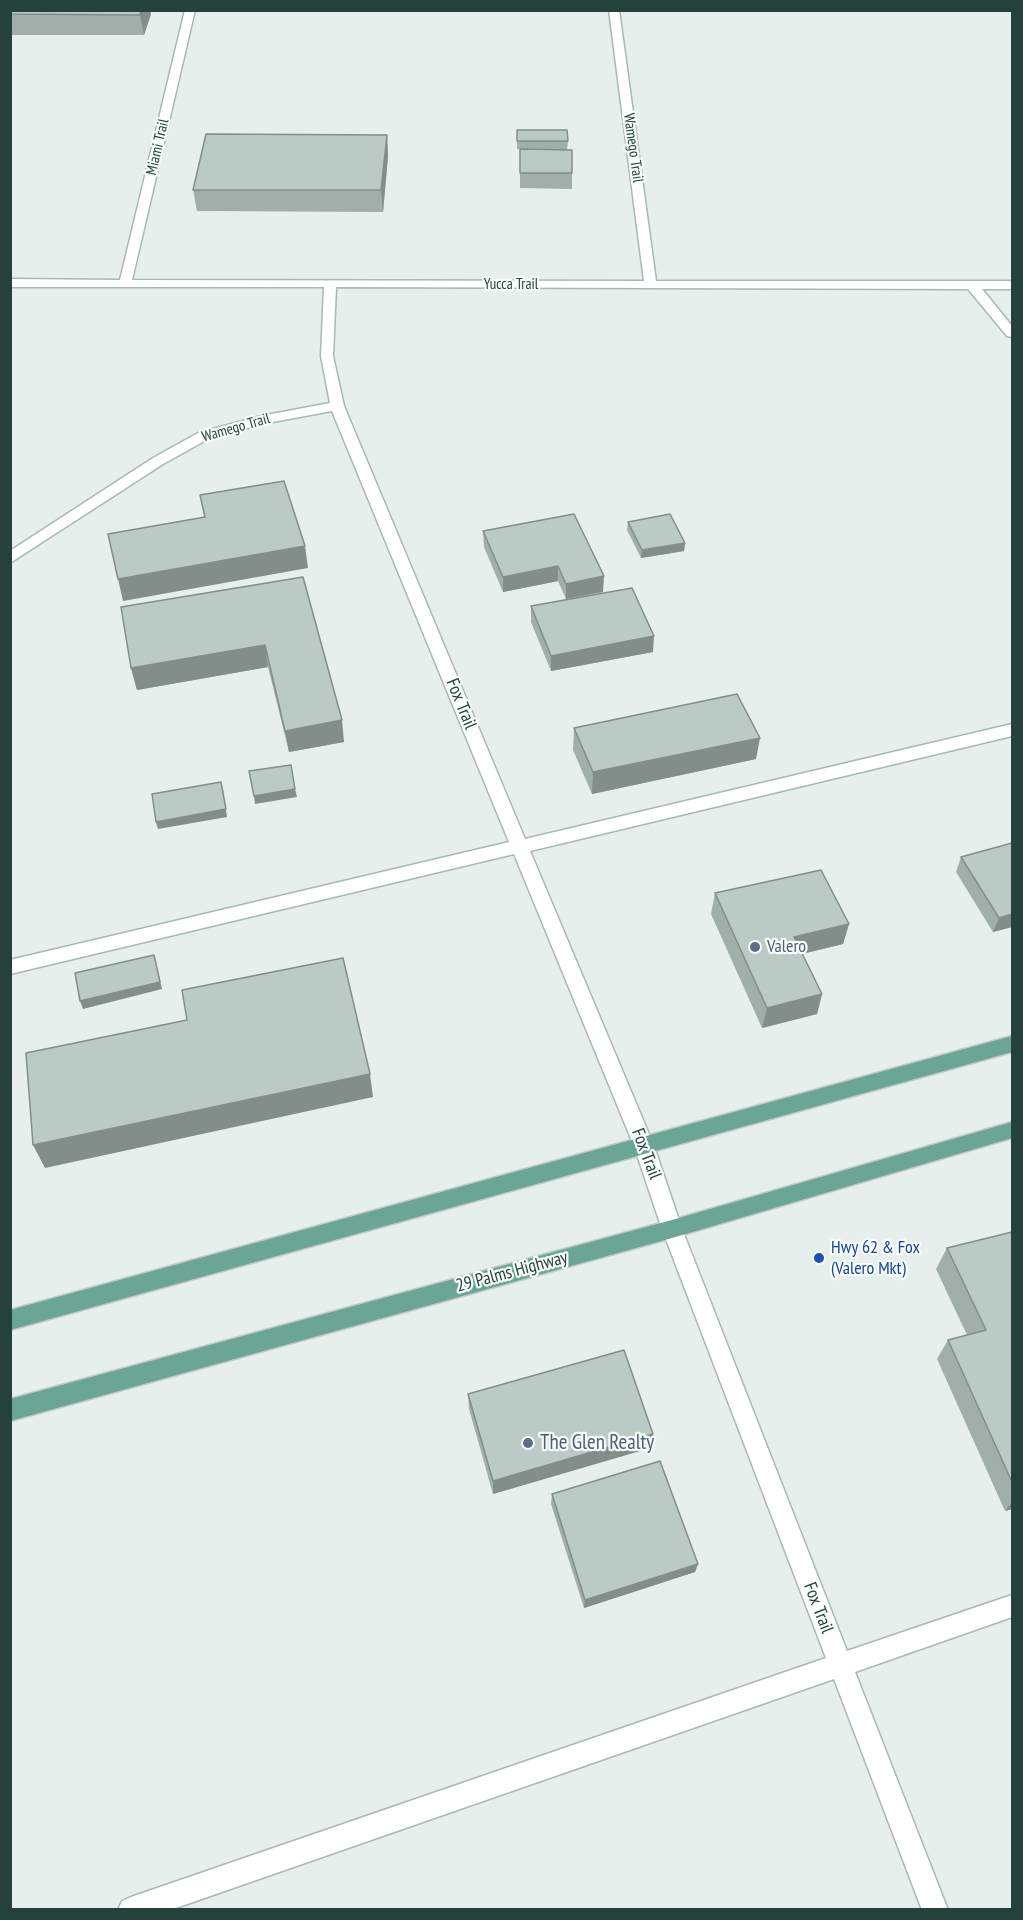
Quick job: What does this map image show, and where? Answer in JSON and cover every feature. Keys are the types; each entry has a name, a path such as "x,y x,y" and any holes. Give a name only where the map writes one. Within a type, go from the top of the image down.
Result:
{"main road":[{"path":"10,1320 1012,1044"},
{"name":"29 Palms Highway","path":"10,1410 672,1229 1012,1130"}],"street":[{"name":"Miami Trail","path":"125,282 190,10"},
{"name":"Wamego Trail","path":"614,10 651,286"},
{"name":"Yucca Trail","path":"10,283 1012,285"},
{"path":"330,285 327,356 337,405"},
{"path":"972,285 1012,333"},
{"name":"Wamego Trail","path":"10,558 158,461 203,436 261,420 337,405"},
{"name":"Fox Trail","path":"337,405 644,1146 672,1229 935,1910"},
{"path":"10,967 1012,729"},
{"path":"131,1910 1012,1606"}],"building":[{"path":"10,10 141,10 140,15 10,14"},
{"path":"517,130 567,130 568,141 517,141"},
{"path":"206,134 387,135 381,190 193,190"},
{"path":"520,149 572,150 572,173 520,173"},
{"path":"284,481 305,546 118,579 108,534 205,517 200,495"},
{"path":"574,514 604,576 566,584 558,566 503,577 483,531"},
{"path":"670,514 685,543 642,550 628,522"},
{"path":"303,577 342,720 285,731 265,645 131,668 121,607"},
{"path":"632,588 654,636 551,656 531,606"},
{"path":"737,694 760,738 593,772 574,728"},
{"path":"291,765 295,789 254,796 249,771"},
{"path":"221,782 226,809 156,822 152,794"},
{"path":"1012,843 1012,914 999,918 961,857"},
{"path":"821,870 849,924 794,937 822,994 767,1008 715,893"},
{"path":"154,955 160,982 80,1001 75,973"},
{"path":"343,958 370,1074 33,1145 26,1053 187,1020 182,990"},
{"path":"1012,1232 1012,1482 948,1340 986,1330 947,1248"},
{"path":"624,1350 653,1434 493,1481 468,1394"},
{"path":"660,1461 698,1564 585,1600 552,1494"}],"place":[{"name":"Valero","path":"755,947"},
{"name":"Hwy 62 & Fox (Valero Mkt)","path":"819,1258"},
{"name":"The Glen Realty","path":"528,1443"}]}
